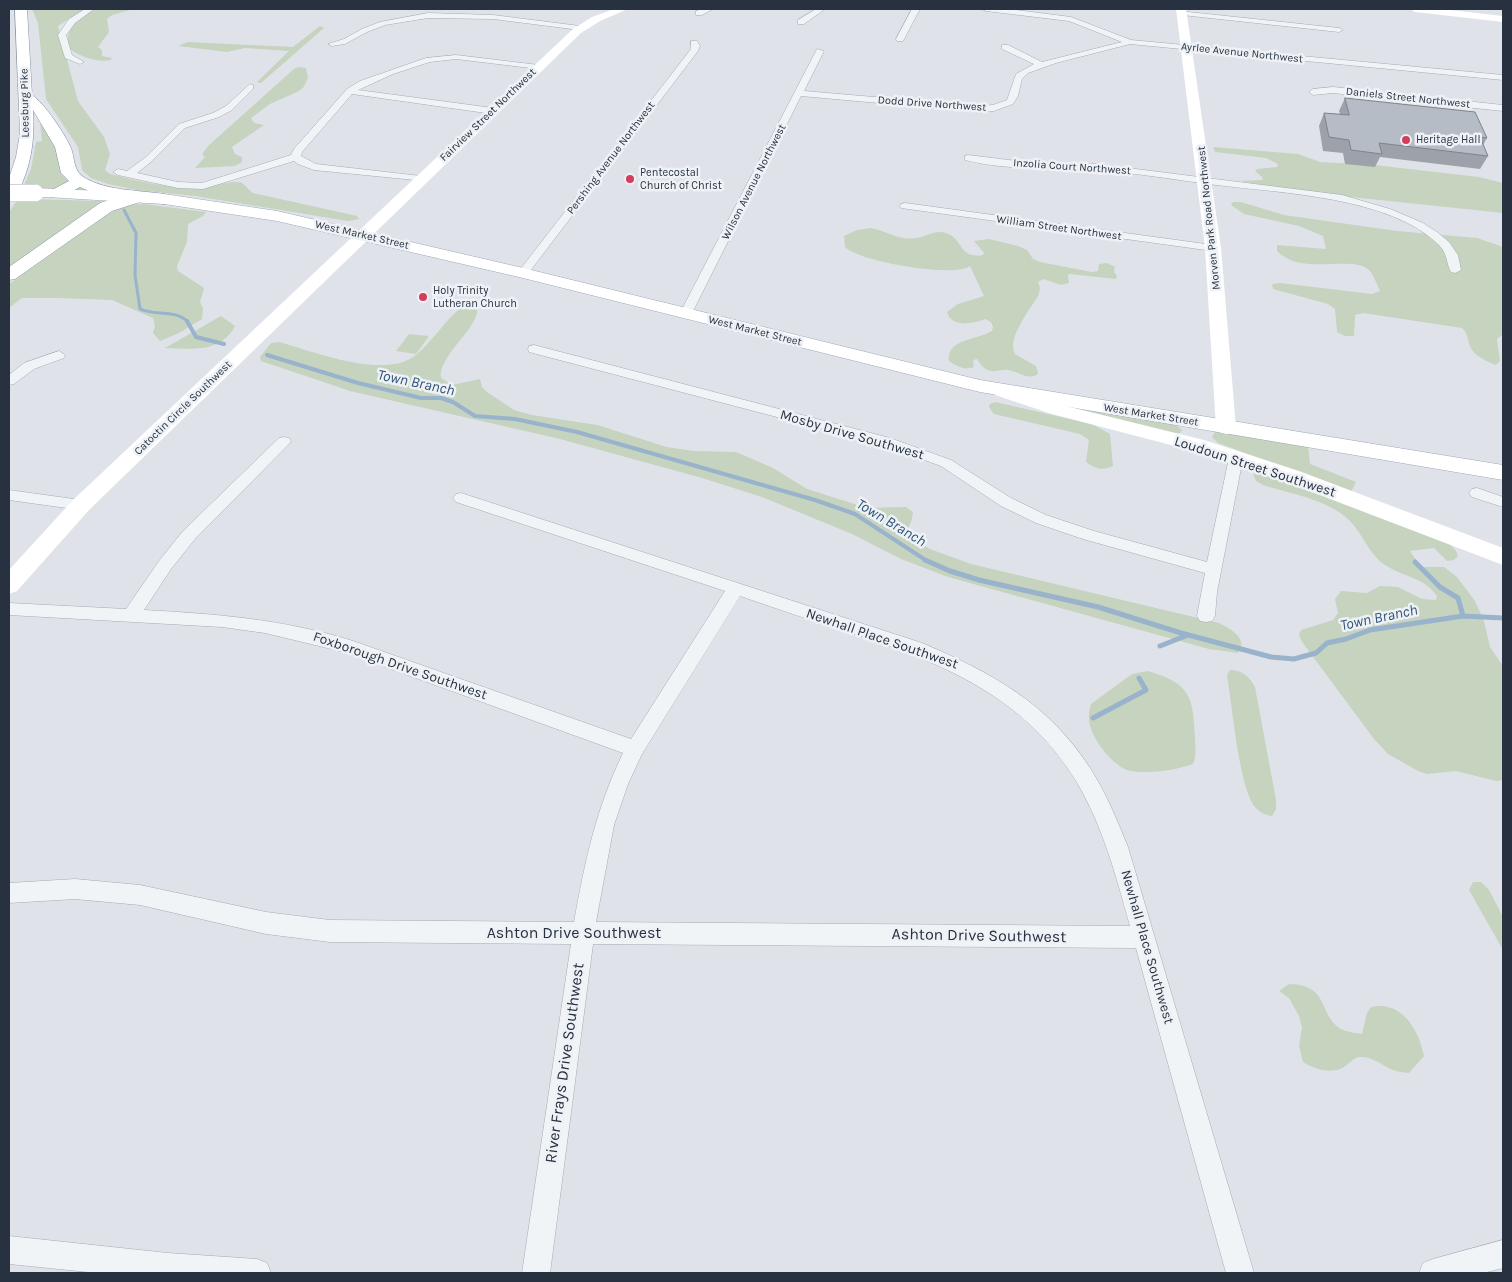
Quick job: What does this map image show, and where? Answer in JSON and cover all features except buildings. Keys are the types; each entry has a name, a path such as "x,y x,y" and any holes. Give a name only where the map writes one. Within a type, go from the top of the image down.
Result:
{"main road":[{"name":"Leesburg Pike","path":"9,194 18,177 25,154 27,134 21,9"},
{"path":"24,96 36,104 63,147 69,173 78,181 97,188 164,199"},
{"path":"11,147 10,166 18,177"},
{"path":"56,194 78,181"},
{"name":"West Market Street","path":"9,194 56,194 164,199 277,216 523,273 1002,391 1503,473"},
{"path":"9,275 106,207 121,201 138,198"}],"street":[{"path":"80,62 68,56 62,35 72,21 90,9"},
{"name":"Fairview Street Northwest","path":"362,235 580,28 601,16 623,9"},
{"path":"699,13 709,9"},
{"path":"801,22 821,9"},
{"path":"900,38 916,9"},
{"name":"Ayrlee Avenue Northwest","path":"986,9 1071,19 1130,42 1503,78"},
{"path":"1415,9 1503,19"},
{"path":"1181,11 1338,30"},
{"name":"Morven Park Road Northwest","path":"1181,11 1196,110 1213,248 1226,428"},
{"path":"332,44 340,45 370,27 392,20 437,15 466,15 580,28"},
{"name":"Dodd Drive Northwest","path":"799,93 962,108 994,108 1006,104 1013,99 1018,77 1021,74 1042,65 1130,42"},
{"name":"Pershing Avenue Northwest","path":"523,273 695,49 694,43"},
{"path":"1005,47 1042,65"},
{"name":"Wilson Avenue Northwest","path":"686,313 820,51"},
{"path":"296,157 299,146 350,92 363,83 383,75 438,59 464,58 539,67"},
{"path":"129,174 149,159 182,126 216,115 229,108 250,87"},
{"name":"Daniels Street Northwest","path":"1312,92 1333,90 1503,108"},
{"path":"350,92 493,110"},
{"path":"118,172 178,185 203,186 296,157"},
{"path":"296,157 301,162 314,166 421,179"},
{"name":"Inzolia Court Northwest","path":"968,158 1040,166 1096,167 1332,196 1367,205 1413,222 1435,236 1452,254 1455,270"},
{"name":"William Street Northwest","path":"905,206 1213,248"},
{"name":"Catoctin Circle Southwest","path":"9,585 81,505 362,235"},
{"name":"Mosby Drive Southwest","path":"534,348 885,441 946,463 1006,502 1041,518 1213,570"},
{"path":"9,381 29,366 59,355"},
{"name":"Loudoun Street Southwest","path":"1002,391 1093,420 1197,445 1291,476 1503,556"},
{"path":"1197,445 1198,423"},
{"path":"131,616 165,565 189,535 284,441"},
{"path":"1206,616 1213,570 1236,458"},
{"path":"1477,493 1503,502"},
{"path":"9,495 81,505"},
{"name":"Newhall Place Southwest","path":"461,498 735,590 916,648 951,662 1007,693 1026,707 1058,738 1093,790 1118,848 1240,1273"},
{"name":"River Frays Drive Southwest","path":"536,1273 590,893 604,825 618,784 634,749 735,590"},
{"name":"Foxborough Drive Southwest","path":"9,608 222,621 265,626 307,634 347,646 634,749"},
{"name":"Ashton Drive Southwest","path":"9,892 75,889 140,895 266,923 330,931 1144,937"},
{"path":"9,1250 168,1267 257,1273"},
{"path":"1433,1273 1503,1254"}],"green space":[{"path":"32,9 84,9 58,26 78,101 104,137 110,154 105,170 110,174 153,184 186,188 201,188 239,182 253,193 357,216 359,219 348,221 195,196 137,190 108,184 91,178 82,170 78,147 46,99 38,23"},
{"path":"95,9 133,9 112,15 107,19 109,32 98,47 102,50 102,56 112,58 111,60 87,58 67,46 69,32 78,19"},
{"path":"320,26 324,28 261,83 257,82 289,51 245,48 227,52 178,46 188,42 293,47"},
{"path":"295,68 306,68 308,78 303,88 270,104 251,118 254,123 264,125 232,147 235,154 242,157 242,162 235,166 195,168 205,157 202,154 208,146"},
{"path":"40,120 58,151 92,190 37,189 28,199 100,201 105,203 9,270 9,212 18,199 31,169 36,142 42,141"},
{"path":"1213,147 1298,154 1320,162 1374,165 1479,177 1503,183 1503,213 1304,192 1240,181 1262,180 1263,178 1255,171 1257,169 1277,167 1278,164 1266,158 1215,152"},
{"path":"1233,202 1241,202 1284,215 1397,231 1477,238 1503,247 1503,334 1497,339 1500,361 1496,365 1477,355 1472,350 1466,333 1462,328 1363,313 1355,315 1354,336 1345,336 1337,332 1335,309 1328,304 1273,289 1272,284 1280,283 1372,294 1380,291 1371,272 1361,266 1350,264 1299,263 1287,259 1277,251 1277,245 1326,249 1323,236 1299,226 1244,214 1231,205"},
{"path":"144,204 206,212 203,216 188,224 187,242 177,266 178,271 204,288 200,302 203,308 202,319 179,333 160,341 153,333 155,326 153,318 112,300 22,298 9,308 9,284 114,210 126,205"},
{"path":"871,228 910,239 938,232 946,233 952,236 965,251 975,255 983,255 984,253 974,241 989,239 1027,250 1033,259 1040,262 1092,272 1098,271 1099,264 1107,263 1115,267 1114,272 1117,276 1116,279 1069,274 1069,283 1061,285 1043,279 1038,282 1039,294 1017,332 1013,347 1015,354 1036,366 1038,374 1030,376 1008,370 991,371 983,367 977,359 973,360 974,367 964,368 949,361 949,354 952,348 964,341 992,331 993,327 991,322 985,319 969,323 958,323 953,321 947,312 958,304 984,296 970,266 946,270 908,267 869,258 854,253 845,247 844,236 857,230"},
{"path":"472,303 477,306 477,314 473,323 452,351 442,369 441,378 452,385 480,379 482,387 487,392 514,410 532,415 597,425 667,447 693,451 736,452 773,468 807,489 867,508 906,507 913,512 908,529 915,540 930,549 971,564 1219,623 1237,635 1240,639 1241,648 1238,653 1209,649 948,577 901,559 852,534 762,497 702,478 560,439 350,391 261,361 260,357 271,343 279,342 325,356 357,363 389,365 403,362 422,350 464,305"},
{"path":"221,316 235,326 222,341 205,348 165,348"},
{"path":"409,334 429,336 416,354 396,351"},
{"path":"995,402 1092,424 1110,434 1113,466 1099,468 1086,462 1089,440 1080,434 994,414 989,407 990,404"},
{"path":"1050,403 1175,424 1182,430 1176,434"},
{"path":"1215,432 1308,446 1310,464 1356,482 1351,492 1218,443 1212,437"},
{"path":"1262,472 1447,541 1456,551 1458,556 1454,560 1447,561 1434,548 1410,551 1421,567 1444,567 1457,577 1475,601 1484,621 1490,647 1503,666 1503,780 1496,781 1456,771 1427,774 1388,754 1374,739 1302,642 1299,635 1301,630 1333,620 1338,613 1335,599 1341,591 1367,593 1380,586 1398,587 1422,599 1436,600 1437,596 1420,581 1392,569 1379,560 1354,525 1340,513 1320,502 1263,485 1256,481 1253,474"},
{"path":"1230,670 1245,674 1255,687 1276,800 1276,809 1272,816 1259,811 1249,797 1237,744 1227,675"},
{"path":"1148,671 1173,681 1181,687 1190,701 1193,711 1196,751 1193,764 1160,771 1142,772 1127,770 1107,755 1092,731 1089,723 1091,704 1132,674"},
{"path":"1473,882 1481,882 1489,890 1503,917 1503,950 1469,890"},
{"path":"1289,984 1303,986 1312,990 1318,996 1335,1024 1347,1031 1362,1034 1367,1013 1371,1007 1382,1006 1392,1008 1407,1019 1413,1027 1422,1046 1424,1056 1409,1073 1393,1070 1364,1057 1355,1059 1334,1071 1317,1069 1307,1065 1303,1062 1299,1046 1302,1027 1299,1016 1289,998 1279,991"}],"waterway":[{"name":"Town Branch","path":"124,210 136,233 135,275 140,309 178,315 187,321"},
{"name":"Town Branch","path":"187,321 196,337 224,344"},
{"name":"Town Branch","path":"267,355 358,383 421,398 441,398 453,402 475,416 515,419 577,432 815,500 855,514 926,561"},
{"name":"Town Branch","path":"926,561 950,571 979,580 1098,607 1181,633 1271,657 1294,659 1316,653 1327,643 1346,639 1370,630 1463,616"},
{"path":"1415,562 1440,587 1458,598 1463,616"},
{"name":"Town Branch","path":"1463,616 1503,618"},
{"path":"1160,646 1188,635"},
{"path":"1093,718 1146,690 1139,678"}],"place":[{"name":"Heritage Hall","path":"1406,140"},
{"name":"Pentecostal Church of Christ","path":"630,179"},
{"name":"Holy Trinity Lutheran Church","path":"423,297"}]}
